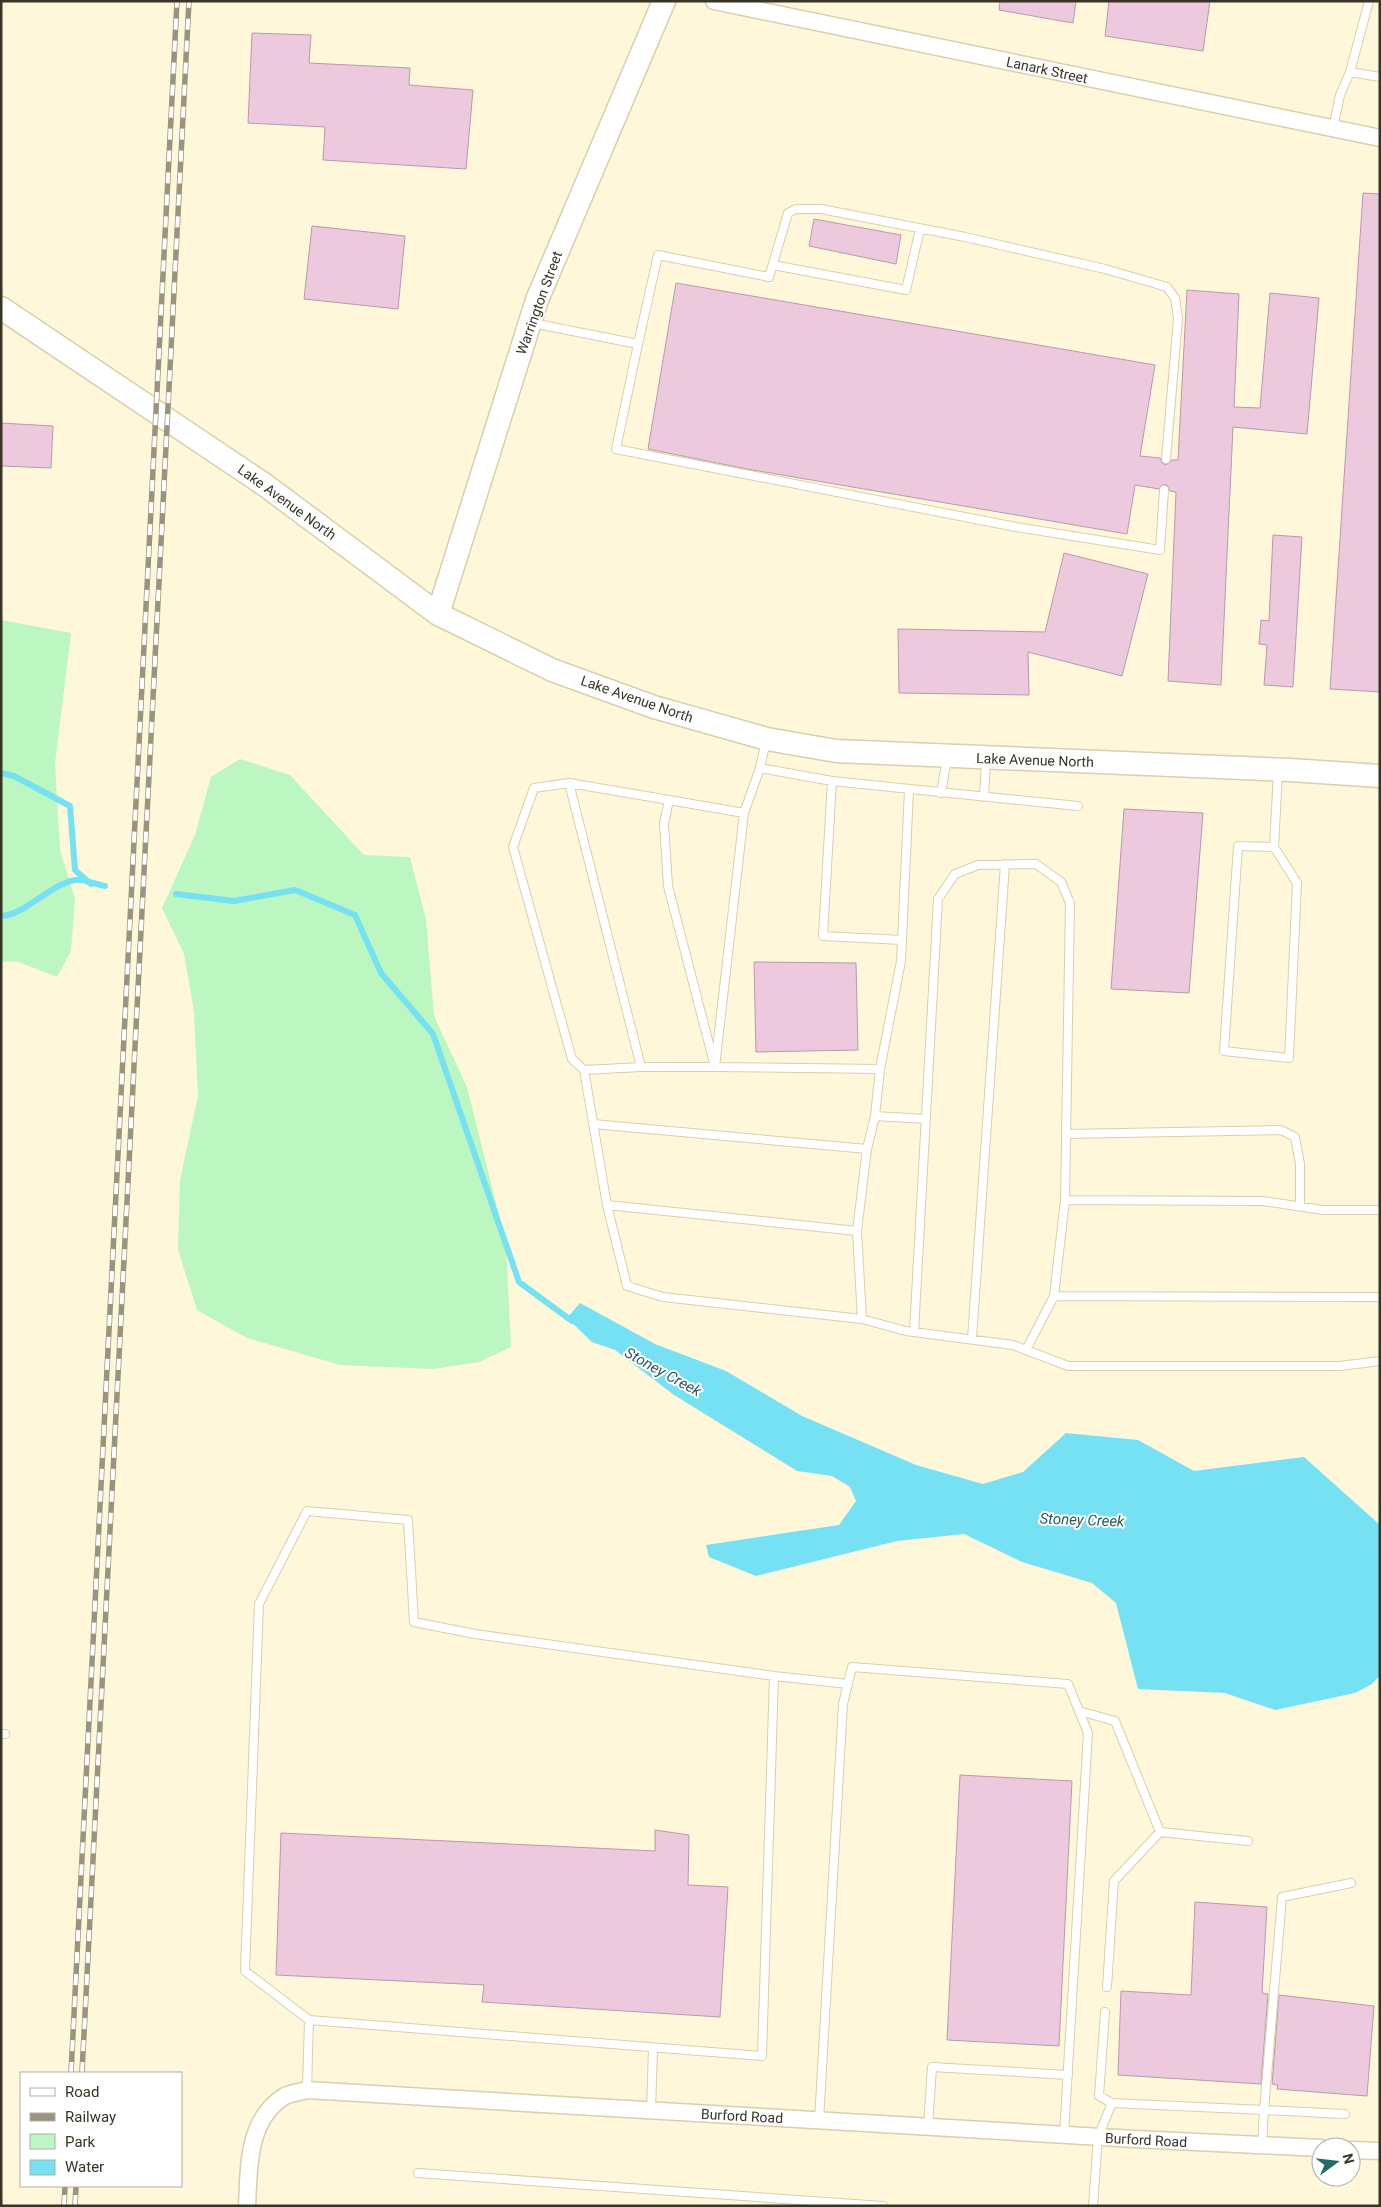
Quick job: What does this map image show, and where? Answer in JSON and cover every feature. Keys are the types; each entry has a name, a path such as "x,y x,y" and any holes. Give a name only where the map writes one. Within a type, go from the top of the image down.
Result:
{"street":[{"name":"Warrington Street","path":"438,614 541,291 664,1"},
{"name":"Lanark Street","path":"714,1 1380,138"},
{"name":"Lake Avenue North","path":"1,308 171,420 265,485 438,614 552,670 654,707 767,739 836,751 1380,776"},
{"name":"Burford Road","path":"247,2206 248,2172 255,2131 269,2108 286,2095 307,2090 1098,2137 1311,2147"},
{"path":"1361,2150 1380,2151"}],"lane":[{"path":"1334,129 1340,94 1350,72 1369,1"},
{"path":"1350,72 1380,78"},
{"path":"1164,490 1160,550 1016,526 616,449 658,255 769,277 788,213 796,209 821,209 1105,269 1167,287 1175,298 1178,318 1166,459"},
{"path":"773,265 906,290 920,229"},
{"path":"530,323 638,344"},
{"path":"715,1067 744,813 760,768 767,739"},
{"path":"941,793 947,757"},
{"path":"984,797 986,758"},
{"path":"760,768 832,781 1078,806"},
{"path":"1274,847 1238,846 1224,1051 1289,1058 1297,883 1274,847 1278,770"},
{"path":"832,781 823,936 902,940"},
{"path":"744,813 569,783 534,788 513,847 572,1059 584,1070 608,1205 627,1286 663,1297 862,1319 914,1332 1013,1345 1068,1366 1340,1366 1380,1361"},
{"path":"569,783 641,1067"},
{"path":"862,1319 857,1232 867,1149 875,1116 880,1069 901,961 909,790"},
{"path":"669,800 664,824 668,886 715,1067"},
{"path":"972,1339 1005,864"},
{"path":"914,1332 938,899 955,874 978,865 1036,864 1060,882 1070,903 1065,1200 1054,1296 1026,1350"},
{"path":"584,1070 641,1067 880,1069"},
{"path":"875,1116 926,1119"},
{"path":"593,1124 867,1149"},
{"path":"1066,1134 1282,1130 1295,1137 1300,1164 1300,1207"},
{"path":"1065,1200 1263,1201 1323,1210 1380,1210"},
{"path":"608,1205 857,1232"},
{"path":"1054,1296 1380,1297"},
{"path":"774,1676 762,2056 653,2049 309,2020 245,1971 259,1604 307,1511 408,1520 414,1622 475,1634 774,1676 848,1684"},
{"path":"819,2121 843,1704 852,1667 1068,1684 1088,1733 1064,2135"},
{"path":"1079,1711 1115,1721 1160,1832"},
{"path":"1160,1832 1248,1841"},
{"path":"1107,1988 1114,1881 1160,1832"},
{"path":"1262,2145 1282,1897 1351,1883"},
{"path":"1105,2012 1099,2096 1112,2103 1345,2114"},
{"path":"307,2090 309,2020"},
{"path":"651,2111 653,2049"},
{"path":"928,2127 932,2067 1068,2075"},
{"path":"1093,2206 1098,2137 1112,2103"},
{"path":"418,2173 883,2206"}],"green space":[{"path":"1,620 71,633 55,763 60,850 75,899 71,951 57,977 16,961 1,962"},
{"path":"240,759 290,775 364,855 410,857 426,920 434,1016 467,1087 506,1243 511,1347 479,1362 433,1369 340,1365 247,1338 197,1310 178,1250 180,1180 198,1096 194,1012 184,954 162,908 195,835 211,777"}],"water":[{"path":"580,1303 655,1344 726,1371 802,1416 916,1465 983,1484 1023,1472 1066,1433 1138,1440 1194,1471 1304,1457 1380,1525 1380,1675 1372,1684 1355,1693 1275,1710 1225,1693 1138,1689 1116,1603 1092,1583 1022,1562 964,1534 897,1541 756,1576 709,1557 706,1545 839,1525 856,1501 850,1487 832,1476 797,1471 674,1395 615,1350 592,1342 567,1318"}],"building":[{"path":"1000,1 1076,1 1073,23 999,10"},
{"path":"1109,1 1210,1 1203,51 1105,36"},
{"path":"252,33 311,35 309,63 410,68 409,85 473,90 466,169 323,160 325,127 248,123"},
{"path":"1363,193 1380,194 1380,692 1330,689"},
{"path":"814,219 901,235 896,264 809,246"},
{"path":"312,226 405,236 398,309 304,299"},
{"path":"676,283 1155,365 1140,456 1160,458 1162,463 1166,465 1172,460 1178,460 1187,290 1239,294 1234,407 1260,408 1270,293 1319,298 1307,434 1233,427 1221,685 1168,681 1176,492 1170,491 1167,485 1162,485 1159,489 1135,485 1127,534 747,469 648,449"},
{"path":"1,423 53,426 51,468 1,466"},
{"path":"1273,535 1302,537 1293,687 1264,685 1267,645 1259,644 1261,620 1269,621"},
{"path":"1064,553 1148,574 1122,676 1028,652 1029,695 899,693 898,629 1045,632"},
{"path":"1124,809 1203,813 1189,993 1111,989"},
{"path":"754,962 856,963 858,1050 756,1052"},
{"path":"960,1775 1072,1781 1059,2046 947,2040"},
{"path":"655,1830 689,1835 688,1885 728,1887 720,2017 482,2002 484,1985 276,1975 281,1833 655,1851"},
{"path":"1195,1902 1267,1907 1262,1993 1268,1994 1261,2084 1118,2075 1121,1991 1191,1995"},
{"path":"1279,1995 1374,2006 1367,2096 1277,2089 1278,2085 1272,2084"}],"waterway":[{"path":"1,773 14,776 70,806 75,870 91,884"},
{"name":"Stoney Creek","path":"1,916 19,911 65,883 75,880 105,886"},
{"name":"Stoney Creek","path":"176,894 234,901 295,890 355,915 381,973 433,1034 519,1282 572,1321"}],"railway":[{"path":"71,2072 177,1"},
{"path":"82,2072 189,1"},
{"path":"64,2206 65,2187"},
{"path":"75,2206 76,2187"}]}
